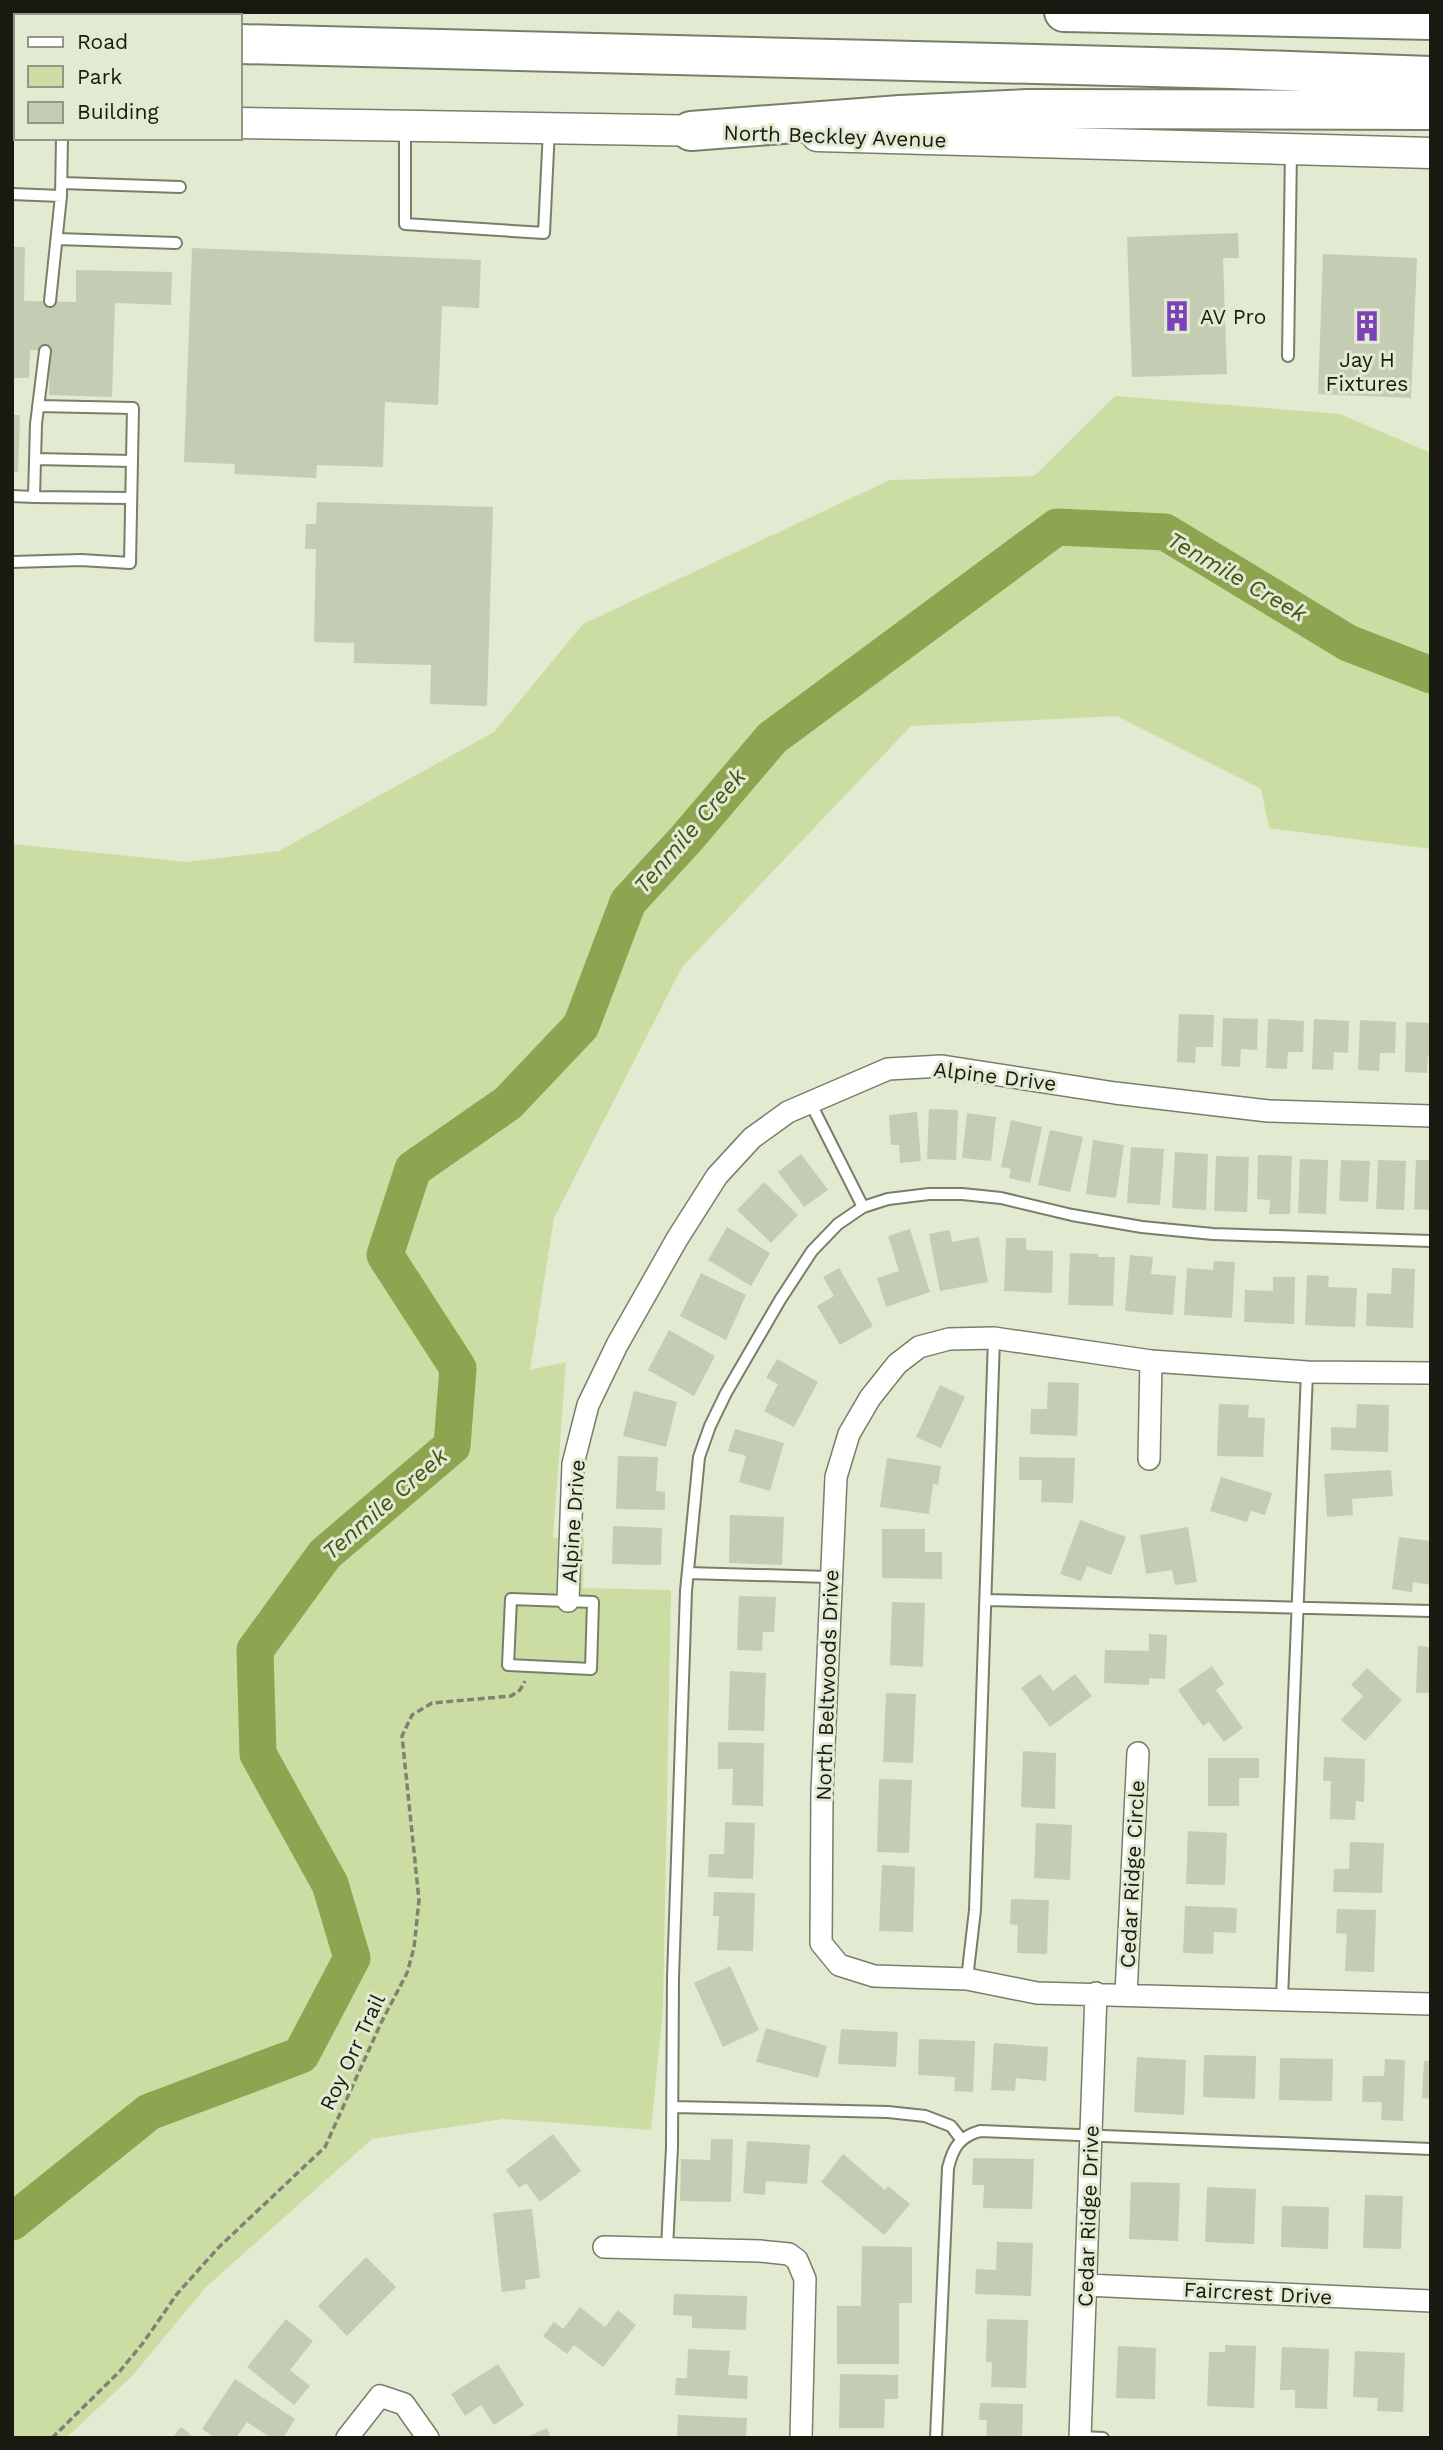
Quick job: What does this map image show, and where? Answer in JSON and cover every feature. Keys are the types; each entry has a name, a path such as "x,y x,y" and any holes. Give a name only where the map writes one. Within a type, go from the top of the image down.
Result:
{"highway":[{"path":"1063,12 1431,20"},
{"path":"242,44 1431,76"},
{"path":"691,131 900,115 1028,109 1431,110"}],"main road":[{"name":"North Beckley Avenue","path":"242,123 691,131 905,140 1431,152"}],"street":[{"name":"Alpine Drive","path":"568,1601 573,1464 588,1405 617,1345 677,1239 717,1176 752,1138 788,1112 888,1069 942,1066 1115,1093 1268,1111 1431,1116"},
{"name":"North Beltwoods Drive","path":"1431,1373 1307,1372 1151,1361 994,1338 949,1339 919,1347 897,1364 870,1398 849,1434 836,1477 822,1791 821,1942 839,1965 874,1976 967,1979 1037,1993 1431,2004"},
{"path":"1149,1459 1151,1361"},
{"name":"Cedar Ridge Circle","path":"1126,1994 1138,1753"},
{"name":"Cedar Ridge Drive","path":"1080,2437 1096,1993"},
{"path":"604,2246 760,2250 789,2254 797,2260 805,2279 801,2438"},
{"name":"Faircrest Drive","path":"1086,2285 1431,2301"},
{"path":"347,2438 380,2396 404,2404 428,2438"}],"lane":[{"path":"405,127 405,224 544,233 549,128"},
{"path":"50,301 61,190 62,140"},
{"path":"1288,356 1291,149"},
{"path":"12,194 180,187"},
{"path":"57,239 176,243"},
{"path":"34,497 38,406 45,351"},
{"path":"12,562 81,560 130,563 133,408 38,406"},
{"path":"35,459 132,461"},
{"path":"12,496 131,498"},
{"path":"810,1102 863,1207"},
{"path":"667,2248 673,2107 673,1978 688,1573 699,1457 710,1426 780,1300 812,1251 838,1224 863,1207 888,1199 929,1194 1002,1198 1084,1217 1178,1230 1271,1237 1431,1241"},
{"path":"967,1979 975,1910 994,1338"},
{"path":"1282,1999 1307,1372"},
{"path":"688,1573 830,1577"},
{"path":"511,1599 568,1601 593,1602 591,1669 508,1665 511,1599"},
{"path":"986,1600 1431,1611"},
{"path":"673,2107 888,2112 925,2116 951,2126 961,2139"},
{"path":"936,2438 948,2168 953,2150 961,2139 980,2131 1431,2149"},
{"path":"1080,2437 1103,2438"}],"path":[{"name":"Roy Orr Trail","path":"52,2438 120,2371 177,2294 218,2248 325,2147 381,2023 407,1973 414,1948 419,1900 402,1736 412,1715 432,1703 511,1696 520,1690 530,1666"}],"green space":[{"path":"1115,396 1340,414 1431,453 1431,849 1269,828 1261,789 1117,716 911,726 682,967 554,1218 530,1370 566,1362 553,1538 584,1539 583,1588 671,1590 663,2009 651,2130 503,2119 372,2139 205,2288 132,2376 66,2438 12,2438 12,844 187,862 279,851 494,732 583,624 890,480 1034,476"}],"building":[{"name":"AV Pro","path":"1238,233 1239,258 1223,258 1227,374 1132,377 1127,237"},
{"path":"12,247 25,247 24,301 76,302 76,270 172,272 171,305 115,303 112,397 49,395 50,351 30,350 29,378 12,378"},
{"path":"192,248 481,260 479,308 442,306 438,405 385,402 383,467 317,465 316,478 234,474 235,464 184,462"},
{"name":"Jay H Fixtures","path":"1323,254 1417,258 1411,398 1318,394"},
{"path":"12,415 20,415 18,472 12,472"},
{"path":"317,502 493,507 487,706 430,704 431,665 354,663 354,643 314,642 316,549 305,549 306,524 316,524"},
{"path":"1179,1014 1214,1015 1213,1047 1196,1047 1195,1063 1177,1062"},
{"path":"1223,1018 1258,1019 1257,1050 1241,1049 1240,1067 1221,1066"},
{"path":"1268,1019 1304,1021 1303,1052 1288,1052 1287,1069 1266,1068"},
{"path":"1314,1019 1349,1021 1348,1053 1334,1052 1333,1070 1312,1069"},
{"path":"1360,1020 1396,1022 1395,1053 1380,1053 1379,1071 1358,1070"},
{"path":"1406,1022 1431,1023 1431,1055 1428,1055 1427,1073 1405,1072"},
{"path":"929,1109 958,1110 956,1160 927,1159"},
{"path":"917,1112 921,1161 900,1163 899,1145 891,1145 889,1115"},
{"path":"967,1113 996,1117 991,1161 962,1158"},
{"path":"1011,1120 1042,1127 1030,1183 1009,1178 1011,1169 1001,1167"},
{"path":"1050,1130 1083,1137 1070,1192 1038,1185"},
{"path":"1093,1140 1124,1145 1116,1198 1086,1194"},
{"path":"1131,1147 1164,1149 1160,1205 1127,1203"},
{"path":"1175,1152 1208,1154 1206,1210 1172,1208"},
{"path":"801,1154 828,1190 804,1207 778,1172"},
{"path":"1258,1155 1292,1156 1290,1214 1269,1214 1270,1200 1257,1199"},
{"path":"1216,1156 1249,1157 1247,1212 1214,1211"},
{"path":"1300,1159 1328,1160 1326,1214 1298,1213"},
{"path":"1341,1160 1370,1161 1368,1202 1339,1201"},
{"path":"1378,1160 1406,1161 1404,1210 1376,1209"},
{"path":"1416,1160 1431,1160 1431,1210 1414,1209"},
{"path":"764,1182 798,1215 771,1243 737,1210"},
{"path":"727,1227 770,1253 751,1286 708,1260"},
{"path":"910,1229 930,1292 886,1307 877,1278 899,1271 888,1236"},
{"path":"950,1230 952,1242 979,1237 988,1282 940,1291 929,1234"},
{"path":"1006,1238 1026,1238 1026,1250 1053,1251 1052,1293 1004,1291"},
{"path":"1070,1253 1115,1257 1113,1306 1068,1305"},
{"path":"1130,1255 1153,1257 1151,1274 1176,1276 1173,1315 1125,1311"},
{"path":"1214,1261 1235,1262 1232,1318 1184,1315 1187,1268 1213,1270"},
{"path":"839,1268 873,1326 840,1345 817,1306 834,1296 823,1277"},
{"path":"1392,1268 1415,1269 1413,1328 1366,1326 1367,1293 1391,1294"},
{"path":"701,1273 746,1295 726,1340 680,1316"},
{"path":"1307,1275 1329,1276 1328,1287 1357,1288 1355,1327 1305,1325"},
{"path":"1273,1277 1295,1277 1294,1324 1244,1322 1245,1290 1273,1291"},
{"path":"669,1330 715,1356 694,1396 648,1370"},
{"path":"777,1359 818,1382 794,1427 764,1411 778,1384 766,1378"},
{"path":"1048,1382 1079,1383 1077,1436 1030,1434 1031,1409 1047,1409"},
{"path":"940,1385 965,1397 941,1448 916,1437"},
{"path":"634,1391 677,1402 666,1447 623,1436"},
{"path":"1219,1404 1249,1405 1248,1417 1265,1418 1263,1457 1217,1456"},
{"path":"1357,1404 1389,1405 1388,1452 1331,1450 1331,1427 1356,1428"},
{"path":"735,1429 784,1443 770,1491 739,1482 746,1456 728,1451"},
{"path":"618,1456 658,1457 656,1491 665,1492 665,1510 616,1509"},
{"path":"1019,1457 1075,1458 1073,1503 1041,1502 1042,1480 1019,1480"},
{"path":"887,1458 941,1466 938,1485 933,1484 929,1514 880,1507"},
{"path":"1391,1470 1393,1496 1352,1499 1353,1515 1327,1517 1324,1474"},
{"path":"1221,1477 1272,1493 1265,1515 1251,1511 1247,1522 1210,1511"},
{"path":"730,1515 784,1517 782,1565 729,1563"},
{"path":"1080,1520 1126,1537 1111,1575 1087,1566 1081,1581 1060,1574"},
{"path":"613,1526 662,1528 661,1565 612,1564"},
{"path":"1188,1527 1197,1582 1175,1585 1172,1570 1146,1574 1140,1535"},
{"path":"882,1529 925,1529 925,1552 942,1552 942,1579 882,1578"},
{"path":"1399,1537 1431,1541 1431,1585 1413,1582 1412,1592 1392,1589"},
{"path":"739,1596 776,1597 774,1632 763,1632 762,1651 737,1650"},
{"path":"892,1602 925,1603 923,1667 890,1665"},
{"path":"1149,1634 1167,1635 1165,1679 1149,1678 1149,1685 1104,1683 1105,1650 1149,1651"},
{"path":"1418,1646 1431,1647 1431,1693 1416,1693"},
{"path":"1212,1666 1224,1684 1216,1690 1243,1728 1224,1742 1209,1722 1203,1726 1178,1690"},
{"path":"1367,1668 1402,1700 1365,1741 1341,1720 1363,1696 1351,1685"},
{"path":"730,1671 766,1673 764,1731 728,1730"},
{"path":"1040,1674 1053,1691 1075,1674 1092,1696 1050,1727 1021,1688"},
{"path":"886,1693 916,1694 913,1763 883,1762"},
{"path":"718,1742 764,1743 763,1806 732,1805 733,1769 718,1769"},
{"path":"1023,1751 1056,1753 1055,1809 1021,1807"},
{"path":"1324,1757 1365,1759 1364,1802 1356,1801 1355,1820 1330,1819 1331,1781 1323,1781"},
{"path":"1208,1758 1259,1758 1259,1778 1239,1778 1239,1806 1208,1806"},
{"path":"879,1779 912,1780 909,1853 877,1852"},
{"path":"725,1822 755,1823 753,1879 708,1877 709,1854 724,1854"},
{"path":"1036,1823 1072,1825 1070,1880 1034,1878"},
{"path":"1188,1831 1227,1833 1225,1885 1186,1884"},
{"path":"1350,1842 1384,1843 1382,1893 1333,1892 1334,1869 1349,1869"},
{"path":"882,1865 915,1867 913,1932 879,1931"},
{"path":"714,1892 755,1893 753,1951 717,1950 719,1916 713,1916"},
{"path":"1011,1899 1049,1900 1047,1954 1017,1953 1018,1925 1010,1924"},
{"path":"1185,1906 1237,1908 1236,1933 1214,1932 1213,1954 1183,1953"},
{"path":"1337,1909 1376,1910 1374,1972 1345,1971 1347,1934 1336,1933"},
{"path":"730,1966 759,2030 723,2047 694,1983"},
{"path":"766,2028 827,2046 818,2078 756,2062"},
{"path":"841,2029 898,2032 896,2067 838,2064"},
{"path":"919,2039 975,2041 973,2092 954,2091 955,2077 918,2075"},
{"path":"994,2043 1048,2047 1046,2081 1016,2078 1015,2091 991,2090"},
{"path":"1204,2055 1256,2056 1255,2099 1203,2097"},
{"path":"1137,2057 1186,2060 1184,2115 1134,2112"},
{"path":"1280,2058 1333,2059 1332,2101 1279,2100"},
{"path":"1385,2059 1405,2060 1403,2121 1381,2120 1382,2102 1362,2102 1363,2076 1384,2076"},
{"path":"1424,2061 1431,2061 1431,2099 1422,2098"},
{"path":"553,2134 581,2171 540,2202 526,2183 519,2188 506,2170"},
{"path":"711,2139 733,2139 731,2202 680,2201 681,2159 710,2160"},
{"path":"747,2141 810,2145 807,2184 766,2181 765,2195 743,2193"},
{"path":"843,2154 885,2190 888,2186 910,2204 884,2235 821,2182"},
{"path":"973,2158 1034,2159 1032,2209 983,2208 984,2185 972,2185"},
{"path":"1131,2182 1180,2183 1178,2241 1129,2239"},
{"path":"1207,2187 1256,2189 1254,2244 1205,2242"},
{"path":"1365,2195 1403,2196 1401,2249 1363,2248"},
{"path":"1282,2206 1329,2207 1328,2249 1281,2247"},
{"path":"532,2209 540,2278 525,2280 526,2289 502,2292 493,2213"},
{"path":"997,2242 1033,2243 1031,2296 975,2294 976,2269 996,2270"},
{"path":"862,2246 912,2247 912,2303 899,2303 899,2364 837,2364 837,2306 861,2306"},
{"path":"366,2257 396,2287 347,2336 318,2306"},
{"path":"674,2294 747,2296 746,2330 692,2328 692,2316 673,2315"},
{"path":"580,2307 605,2327 618,2310 636,2325 603,2367 574,2345 567,2354 543,2336 554,2322 563,2329"},
{"path":"286,2319 313,2341 290,2370 310,2386 294,2405 247,2367"},
{"path":"987,2319 1028,2320 1026,2388 991,2387 992,2362 986,2362"},
{"path":"1225,2345 1256,2346 1254,2408 1207,2406 1209,2352 1225,2352"},
{"path":"1118,2346 1156,2348 1155,2399 1116,2398"},
{"path":"1282,2347 1329,2349 1327,2409 1295,2408 1295,2390 1280,2390"},
{"path":"688,2349 730,2351 728,2375 748,2376 747,2399 675,2395 676,2378 687,2378"},
{"path":"1355,2351 1405,2353 1403,2412 1377,2411 1378,2398 1353,2397"},
{"path":"498,2364 524,2405 494,2425 481,2405 465,2416 451,2394"},
{"path":"840,2374 898,2375 898,2399 885,2399 884,2428 839,2428"},
{"path":"235,2379 295,2419 283,2438 271,2438 247,2422 236,2438 215,2438 202,2429"},
{"path":"980,2403 1023,2404 1022,2438 986,2438 987,2420 979,2420"},
{"path":"678,2415 747,2418 746,2437 677,2438"},
{"path":"181,2427 195,2438 172,2438"},
{"path":"547,2428 551,2438 525,2438"}],"waterway":[{"name":"Tenmile Creek","path":"12,2222 149,2112 301,2055 352,1958 330,1884 258,1754 255,1650 325,1554 452,1446 458,1368 385,1255 413,1169 508,1103 581,1026 628,902 772,738 1057,527 1165,532 1348,643 1431,675"}],"place":[{"name":"AV Pro","path":"1177,316"},
{"name":"Jay H Fixtures","path":"1367,326"}]}
